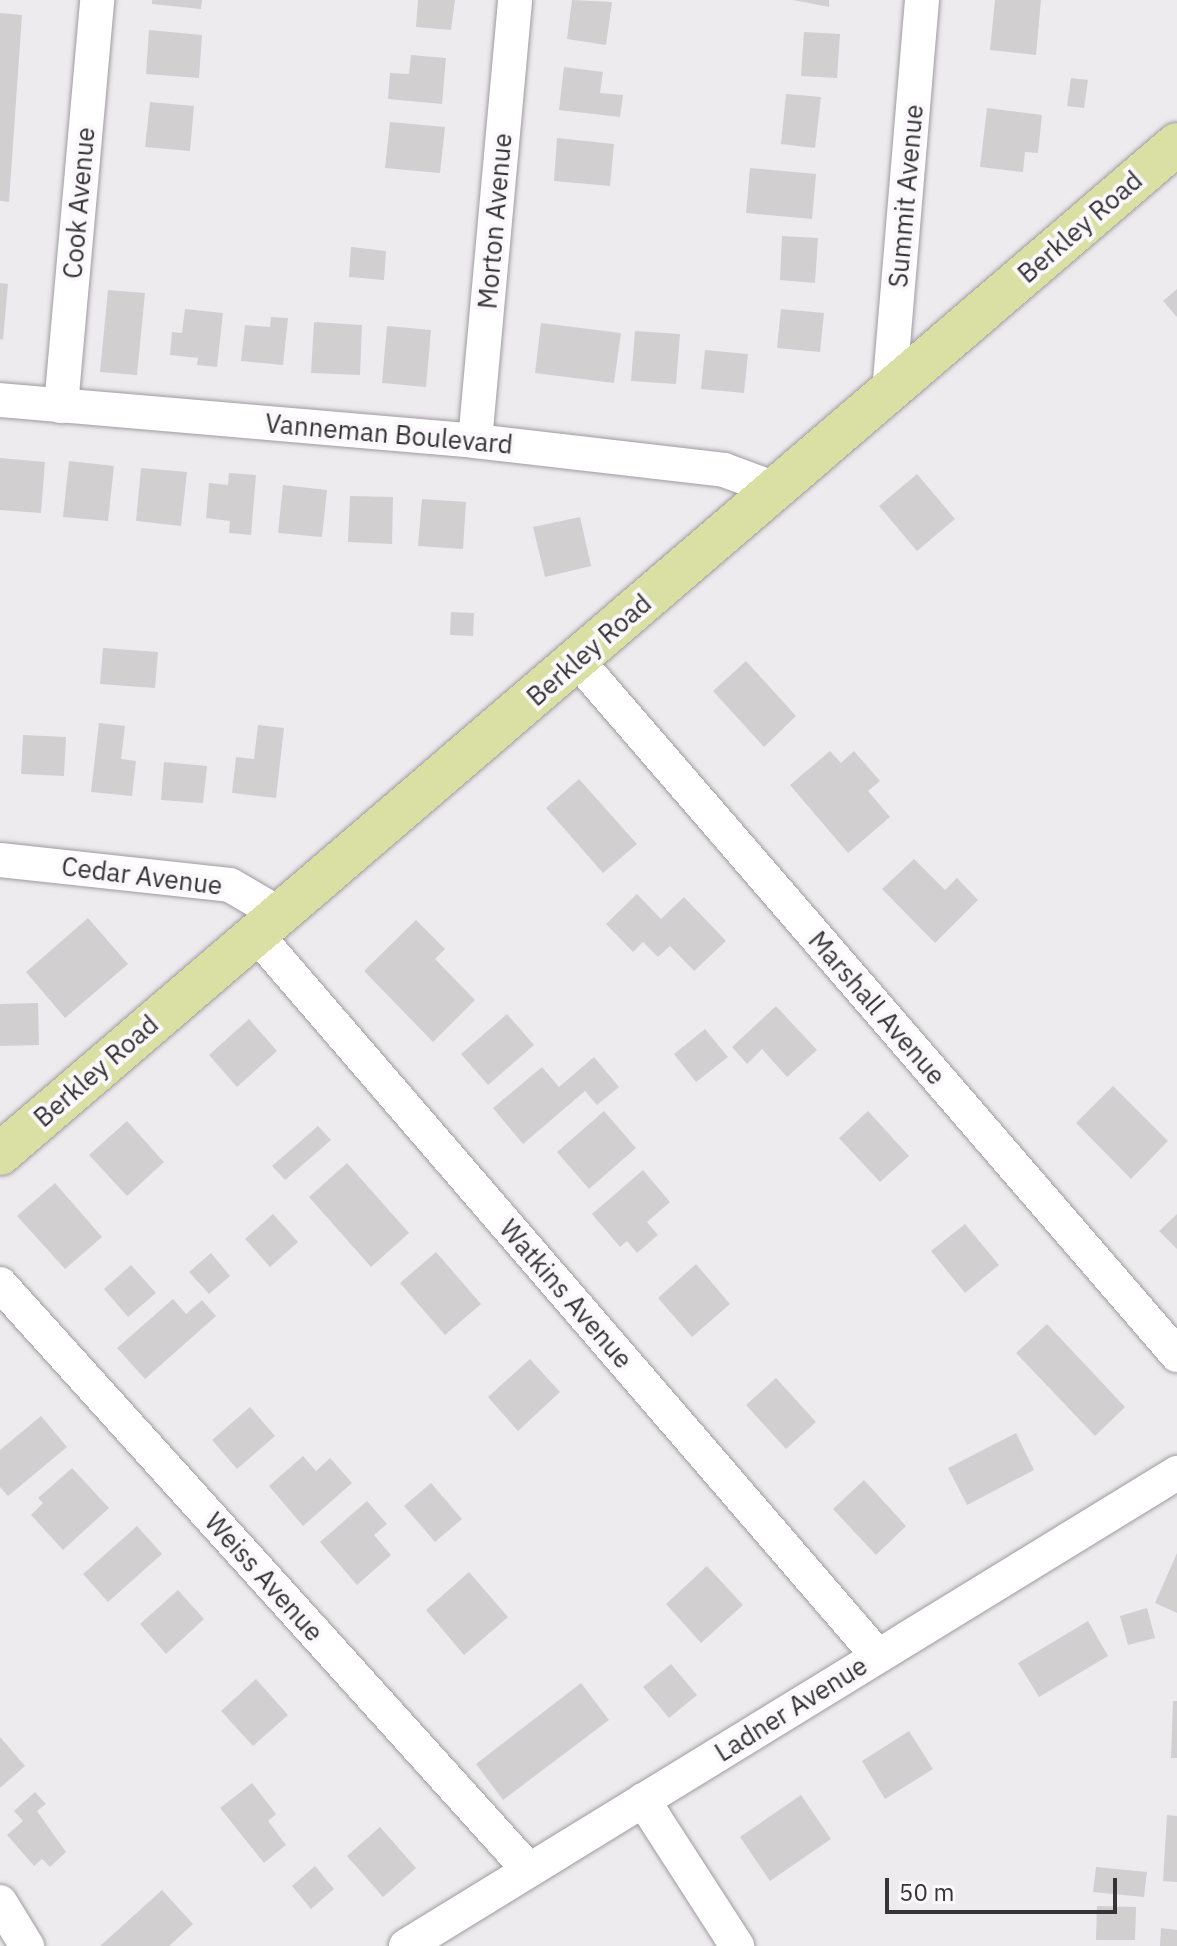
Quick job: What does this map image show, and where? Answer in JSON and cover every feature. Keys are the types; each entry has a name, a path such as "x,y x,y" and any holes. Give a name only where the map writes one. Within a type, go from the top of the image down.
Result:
{"main road":[{"name":"Berkley Road","path":"0,1154 1177,144"}],"street":[{"name":"Cook Avenue","path":"61,406 97,0"},
{"name":"Morton Avenue","path":"475,441 515,0"},
{"name":"Summit Avenue","path":"889,393 922,0"},
{"name":"Vanneman Boulevard","path":"0,400 475,441 724,470 773,488"},
{"name":"Marshall Avenue","path":"578,661 1177,1355"},
{"name":"Cedar Avenue","path":"0,860 230,885 266,923"},
{"name":"Watkins Avenue","path":"266,923 878,1656"},
{"name":"Weiss Avenue","path":"0,1284 528,1869"},
{"name":"Ladner Avenue","path":"406,1946 1177,1473"},
{"path":"643,1800 737,1946"},
{"path":"0,1902 27,1946"}],"building":[{"path":"152,0 202,0 201,9 152,4"},
{"path":"418,0 455,0 451,30 416,27"},
{"path":"572,0 612,2 606,45 567,39"},
{"path":"793,0 829,0 829,7"},
{"path":"995,0 1041,0 1036,55 990,50"},
{"path":"0,13 22,15 9,202 0,201"},
{"path":"149,30 202,35 199,78 146,74"},
{"path":"804,32 840,34 837,78 801,76"},
{"path":"411,55 446,58 442,104 388,99 390,73 409,74"},
{"path":"564,67 603,72 600,93 623,95 620,117 559,110"},
{"path":"1071,78 1088,80 1084,108 1067,106"},
{"path":"786,94 821,97 815,148 781,144"},
{"path":"150,102 194,106 190,151 145,147"},
{"path":"987,108 1042,115 1038,153 1025,152 1023,172 980,167"},
{"path":"390,122 445,127 440,173 385,168"},
{"path":"557,138 614,144 610,186 554,181"},
{"path":"750,168 816,174 812,219 746,213"},
{"path":"782,236 818,238 815,283 780,280"},
{"path":"351,247 386,251 384,280 349,277"},
{"path":"0,283 8,284 3,340 0,339"},
{"path":"1177,289 1177,317 1163,301"},
{"path":"108,290 145,293 137,375 100,372"},
{"path":"185,309 223,313 217,367 197,365 198,358 170,355 172,332 182,333"},
{"path":"781,309 824,313 820,352 777,348"},
{"path":"271,317 288,318 283,365 241,361 245,325 270,327"},
{"path":"314,322 362,325 360,375 311,373"},
{"path":"541,323 621,333 614,383 535,373"},
{"path":"387,326 431,330 426,387 382,383"},
{"path":"635,331 680,334 676,384 631,381"},
{"path":"705,350 748,354 744,393 701,389"},
{"path":"0,458 45,462 41,513 0,510"},
{"path":"69,461 114,466 108,521 63,517"},
{"path":"141,468 187,472 181,526 136,521"},
{"path":"229,473 256,475 251,535 229,533 230,521 206,518 209,483 228,485"},
{"path":"917,474 955,519 917,551 879,506"},
{"path":"283,485 327,490 322,537 278,533"},
{"path":"350,496 393,497 392,544 348,542"},
{"path":"422,499 466,502 463,549 418,546"},
{"path":"580,517 591,566 545,577 533,527"},
{"path":"451,612 474,613 473,636 450,635"},
{"path":"103,648 158,652 155,688 100,684"},
{"path":"746,661 796,716 764,747 713,691"},
{"path":"99,723 125,726 121,759 136,761 132,796 91,792"},
{"path":"258,725 284,728 276,798 232,793 236,757 254,759"},
{"path":"23,735 66,737 64,776 21,774"},
{"path":"830,751 841,763 854,751 880,781 868,791 890,817 848,853 790,785"},
{"path":"164,762 207,766 203,803 161,800"},
{"path":"579,779 637,844 603,873 546,808"},
{"path":"914,859 945,890 957,878 978,900 935,943 882,889"},
{"path":"637,894 661,919 684,897 726,941 694,971 670,946 658,957 643,942 633,952 606,924"},
{"path":"88,918 128,964 65,1018 26,972"},
{"path":"416,920 445,949 435,959 475,1000 433,1042 364,971"},
{"path":"38,1003 39,1045 0,1046 0,1004"},
{"path":"776,1006 817,1050 787,1077 762,1049 747,1064 732,1047"},
{"path":"507,1014 534,1045 488,1085 461,1054"},
{"path":"249,1019 277,1051 237,1087 209,1055"},
{"path":"705,1029 728,1057 696,1082 674,1054"},
{"path":"594,1057 619,1087 597,1105 585,1091 523,1144 493,1108 542,1067 559,1087"},
{"path":"1113,1086 1168,1141 1131,1179 1076,1123"},
{"path":"604,1111 636,1148 589,1189 557,1152"},
{"path":"868,1111 909,1156 880,1182 839,1138"},
{"path":"127,1121 164,1162 127,1196 89,1155"},
{"path":"318,1126 331,1140 285,1180 272,1166"},
{"path":"347,1163 409,1233 371,1267 309,1197"},
{"path":"643,1170 670,1202 647,1222 658,1235 637,1253 627,1241 620,1247 592,1214"},
{"path":"55,1183 102,1237 65,1269 17,1216"},
{"path":"273,1214 298,1242 270,1267 245,1239"},
{"path":"1177,1214 1177,1249 1159,1231"},
{"path":"965,1224 999,1265 965,1293 931,1251"},
{"path":"436,1252 481,1304 445,1335 400,1283"},
{"path":"211,1253 230,1276 209,1294 189,1272"},
{"path":"696,1264 730,1304 692,1337 658,1298"},
{"path":"131,1265 156,1293 128,1317 104,1289"},
{"path":"173,1299 186,1314 202,1300 216,1316 145,1379 117,1348"},
{"path":"1047,1324 1125,1407 1095,1436 1016,1353"},
{"path":"530,1359 560,1392 518,1431 488,1397"},
{"path":"776,1378 816,1422 786,1449 746,1405"},
{"path":"250,1407 275,1436 237,1469 212,1440"},
{"path":"41,1416 67,1447 8,1496 0,1487 0,1450"},
{"path":"1016,1433 1034,1470 967,1505 948,1468"},
{"path":"303,1456 316,1471 330,1458 352,1483 303,1526 269,1486"},
{"path":"72,1468 109,1508 63,1550 31,1515 43,1503 38,1498"},
{"path":"864,1480 906,1526 876,1555 833,1509"},
{"path":"431,1483 462,1519 435,1542 404,1506"},
{"path":"367,1501 387,1524 374,1535 391,1555 357,1585 320,1542"},
{"path":"137,1526 162,1554 108,1602 83,1574"},
{"path":"1177,1553 1177,1613 1155,1603"},
{"path":"707,1566 743,1605 701,1643 666,1604"},
{"path":"469,1572 508,1617 464,1655 426,1610"},
{"path":"178,1590 204,1619 166,1654 140,1624"},
{"path":"1147,1608 1155,1638 1128,1645 1120,1616"},
{"path":"1088,1621 1108,1656 1039,1697 1018,1663"},
{"path":"671,1664 697,1695 669,1718 643,1687"},
{"path":"256,1679 288,1715 253,1746 221,1711"},
{"path":"581,1683 609,1720 503,1800 476,1764"},
{"path":"1173,1701 1177,1701 1177,1758 1171,1758"},
{"path":"909,1731 933,1769 885,1799 862,1761"},
{"path":"0,1737 25,1766 0,1788"},
{"path":"252,1783 276,1814 268,1821 286,1845 264,1863 220,1808"},
{"path":"35,1792 46,1804 37,1811 66,1852 50,1867 42,1859 34,1866 7,1835 23,1821 14,1811"},
{"path":"801,1795 831,1839 770,1881 740,1837"},
{"path":"1167,1815 1177,1816 1177,1882 1163,1881"},
{"path":"380,1827 416,1868 383,1897 347,1856"},
{"path":"315,1866 334,1889 311,1909 292,1886"},
{"path":"1096,1867 1147,1872 1144,1897 1093,1892"},
{"path":"162,1890 193,1924 169,1946 100,1946"},
{"path":"1097,1906 1136,1907 1135,1940 1096,1940"},
{"path":"1161,1928 1177,1930 1177,1946 1160,1946"}]}
